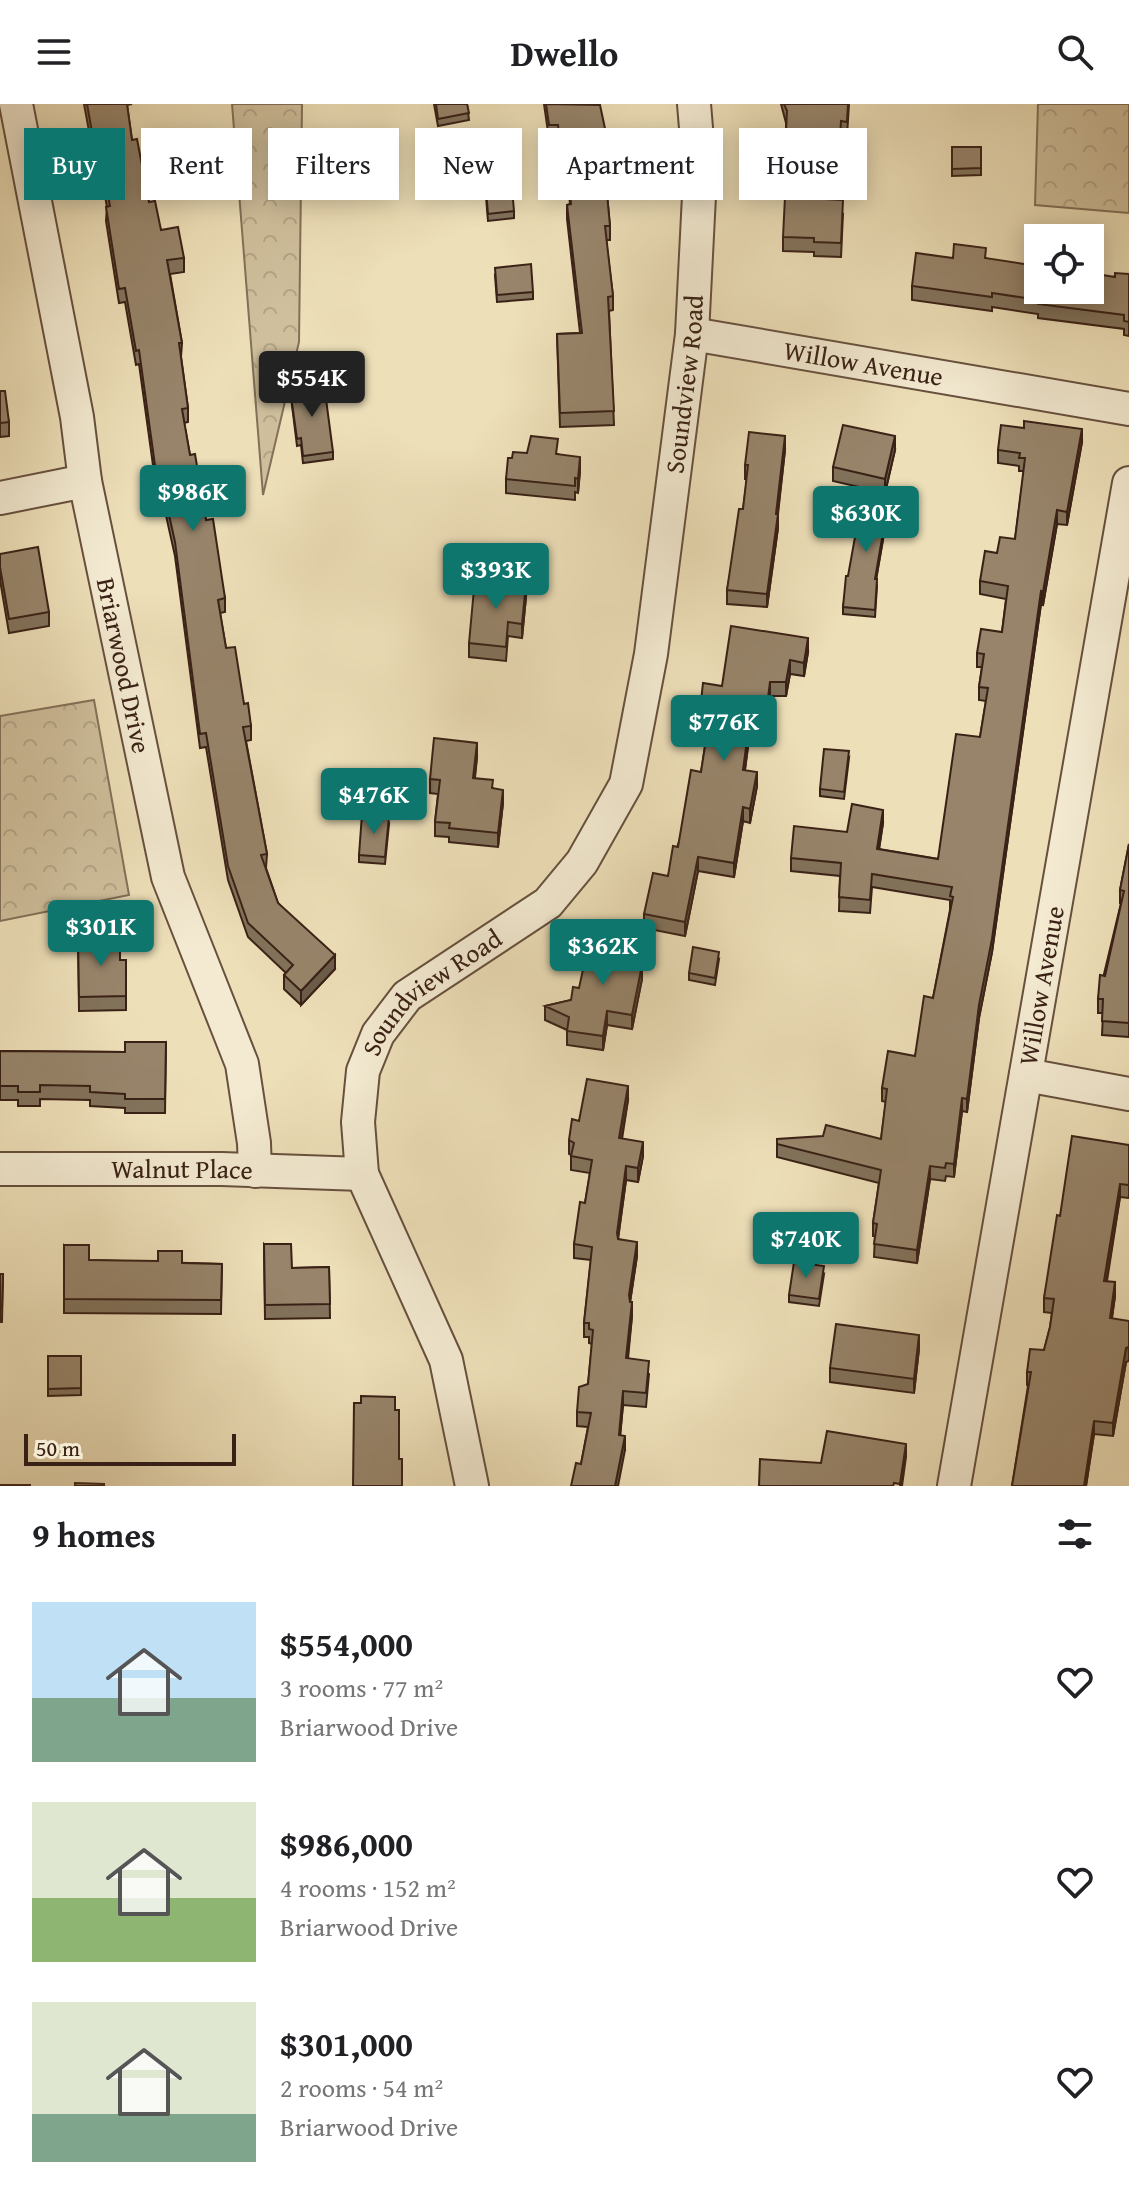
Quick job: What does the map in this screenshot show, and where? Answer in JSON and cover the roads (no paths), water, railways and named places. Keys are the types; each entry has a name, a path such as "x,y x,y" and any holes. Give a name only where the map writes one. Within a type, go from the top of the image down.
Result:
{"street":[{"name":"Briarwood Drive","path":"16,104 77,417 85,481 168,877 242,1064 255,1171"},
{"name":"Soundview Road","path":"472,1486 446,1360 362,1174 358,1122 363,1071 378,1034 407,996 548,903 582,862 626,784 651,654 692,334 700,176 694,104"},
{"name":"Willow Avenue","path":"692,334 1129,409"},
{"path":"0,498 85,481"},
{"name":"Willow Avenue","path":"954,1486 1125,534 1129,483"},
{"path":"1026,1075 1129,1094"},
{"name":"Walnut Place","path":"0,1169 362,1174"}]}
